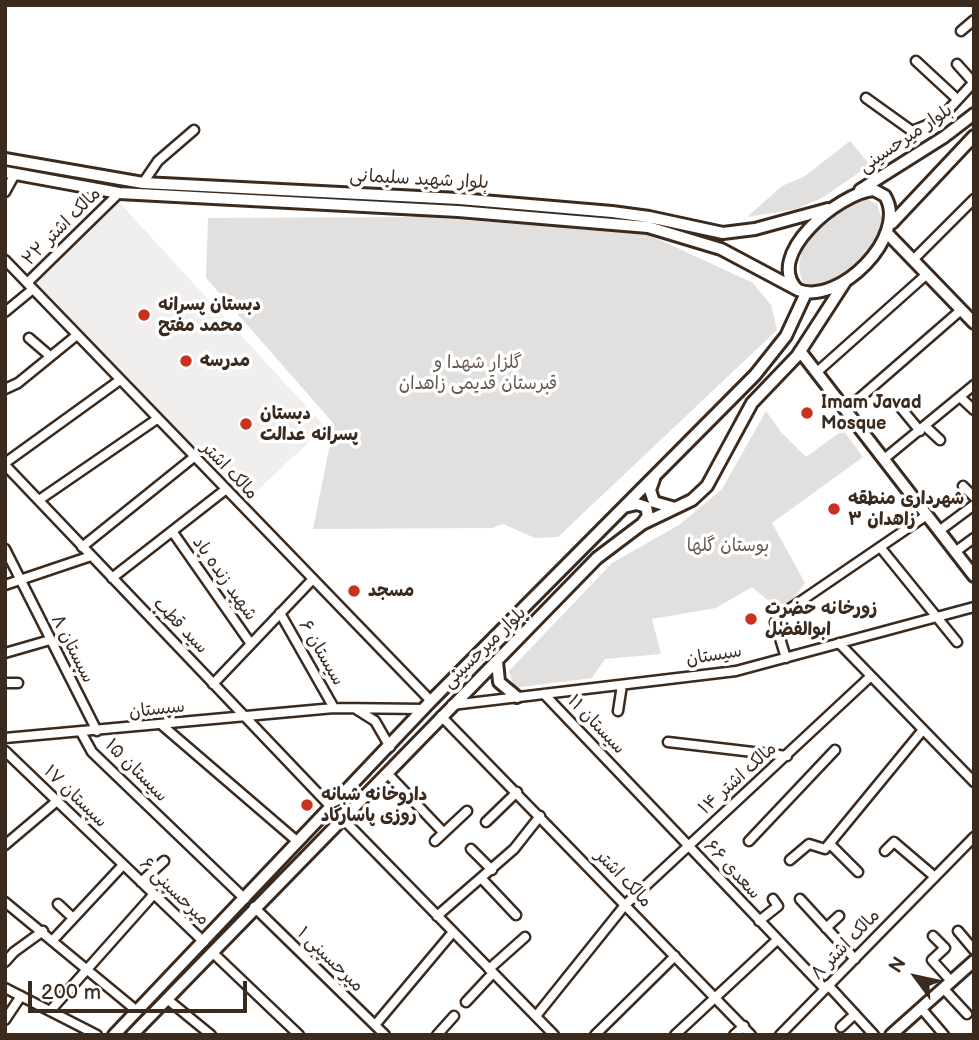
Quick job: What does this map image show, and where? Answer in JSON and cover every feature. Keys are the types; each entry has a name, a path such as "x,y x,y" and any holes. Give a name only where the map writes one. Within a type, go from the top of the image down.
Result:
{"main road":[{"name":"بلوار میرحسینی","path":"828,209 943,137 974,114"},
{"name":"بلوار میرحسینی","path":"132,1035 597,558 642,524 679,508 707,486 752,403 800,351 845,282 869,260 890,228 974,136"},
{"name":"بلوار شهید سلیمانی","path":"5,159 143,183 459,199 649,217 723,233 755,229 828,209"},
{"name":"بلوار شهید سلیمانی","path":"10,173 119,193 458,211 648,227 721,249 802,292"},
{"path":"857,192 874,190 886,196 891,209 890,228 913,260 974,323"},
{"path":"828,209 804,236 791,258 789,274 802,292 823,291 845,282"},
{"name":"بلوار میرحسینی","path":"114,1035 428,705 776,350 802,292"},
{"path":"800,351 974,576"},
{"path":"654,476 650,490 654,502 679,508"},
{"path":"624,508 637,504 646,507 648,516 642,524"},
{"path":"496,662 499,682 517,697"},
{"path":"271,870 281,880"},
{"path":"891,1035 974,961"}],"street":[{"path":"961,31 974,20"},
{"path":"916,61 957,99"},
{"path":"866,99 912,131 939,120 974,83 957,64"},
{"path":"143,183 159,161 194,131"},
{"path":"5,192 10,173"},
{"name":"مالک اشتر ۲۲","path":"5,312 119,193"},
{"path":"913,260 974,199"},
{"name":"مالک اشتر","path":"5,260 428,705"},
{"path":"817,372 927,274"},
{"path":"846,411 961,310"},
{"path":"5,388 18,383 77,335"},
{"path":"29,338 50,356"},
{"path":"5,464 120,380"},
{"path":"884,459 974,385"},
{"path":"961,397 974,410"},
{"path":"901,408 923,429 940,440"},
{"path":"38,500 158,419"},
{"path":"82,547 144,500 194,457"},
{"name":"سید قطب","path":"5,464 332,808"},
{"path":"963,486 974,497"},
{"path":"112,578 225,490"},
{"path":"939,531 974,505"},
{"path":"786,657 775,622 779,615 927,515"},
{"name":"شهید زنده یاد","path":"172,531 251,644"},
{"path":"955,552 974,538"},
{"path":"880,547 957,642"},
{"name":"سیستان ۸","path":"5,549 96,731"},
{"path":"5,585 91,556"},
{"path":"213,684 312,580"},
{"name":"سیستان","path":"452,705 736,671 974,607"},
{"name":"سیستان ۶","path":"280,614 334,708"},
{"path":"5,653 50,640"},
{"path":"839,643 922,731 972,777"},
{"name":"مالک اشتر ۱۴","path":"536,1016 625,905 871,676"},
{"path":"5,683 18,684"},
{"path":"618,711 622,685"},
{"name":"سیستان ۱۱","path":"544,694 626,779"},
{"name":"سیستان","path":"5,738 163,726 334,708 428,705"},
{"path":"354,708 375,721 390,747"},
{"name":"مالک اشتر","path":"441,716 751,1035"},
{"path":"163,726 298,842"},
{"path":"790,860 809,844 825,849 922,731"},
{"name":"سیستان ۱۵","path":"80,733 93,752 245,899"},
{"path":"668,742 787,756"},
{"path":"749,841 835,750"},
{"name":"سیستان ۱۷","path":"5,751 123,865"},
{"path":"387,773 443,832"},
{"name":"سعدی ۶۶","path":"626,779 758,921 827,987"},
{"path":"486,822 517,792"},
{"path":"5,845 57,801"},
{"path":"435,841 467,811"},
{"path":"437,916 514,849 540,816"},
{"path":"341,818 554,1035"},
{"name":"مالک اشتر ۸","path":"780,1035 974,837"},
{"path":"885,851 894,842 935,877"},
{"path":"830,844 858,872"},
{"path":"471,849 492,870"},
{"path":"141,882 164,861"},
{"path":"52,940 123,865"},
{"name":"میرحسینی ۶","path":"123,865 204,942"},
{"path":"482,879 516,915"},
{"path":"50,1011 154,894"},
{"path":"758,921 779,906 774,899"},
{"path":"800,899 855,958"},
{"path":"5,902 43,931 84,970 137,1011"},
{"path":"58,904 73,918"},
{"name":"میرحسینی ۱","path":"254,907 385,1035"},
{"path":"827,928 839,916"},
{"path":"5,962 13,952 43,931"},
{"path":"958,931 974,950"},
{"path":"375,1025 453,932"},
{"path":"933,936 945,948 932,960 967,1014"},
{"path":"466,1002 491,971 525,937"},
{"path":"675,1035 777,940"},
{"path":"212,952 288,1031 299,1035"},
{"path":"595,1035 675,956"},
{"path":"827,987 874,1035"},
{"path":"5,988 97,1035"},
{"path":"5,1020 21,996"},
{"path":"167,999 211,1035"},
{"path":"921,1008 944,1035"},
{"path":"841,1027 855,1014"},
{"path":"437,1035 454,1016"},
{"path":"734,1035 744,1026"}],"shaded area":[{"path":"119,202 325,427 246,501 36,283"}],"green space":[{"path":"850,141 870,165 822,198 796,209 747,217 782,186 805,176"},
{"path":"867,199 877,204 882,220 863,257 854,268 830,283 804,283 800,270 801,256 816,229 841,209"},
{"name":"گلزار شهدا و قبرستان قدیمی زاهدان","path":"423,217 645,233 753,283 771,305 777,330 558,537 535,538 503,524 492,528 313,529 334,424 206,278 208,218"},
{"name":"بوستان گلها","path":"766,411 781,432 806,457 843,430 863,457 772,523 805,583 783,613 752,587 716,608 652,619 661,654 605,659 592,678 514,688 509,671 612,563 679,525 722,489"}],"place":[{"name":"دبستان پسرانه محمد مفتح","path":"144,315"},
{"name":"مدرسه","path":"186,361"},
{"name":"Imam Javad Mosque","path":"807,413"},
{"name":"دبستان پسرانه عدالت","path":"246,424"},
{"name":"شهرداری منطقه ۳ زاهدان","path":"834,509"},
{"name":"مسجد","path":"354,591"},
{"name":"زورخانه حضرت ابوالفضل","path":"751,619"},
{"name":"داروخانه شبانه روزی پاسارگاد","path":"307,805"}]}
